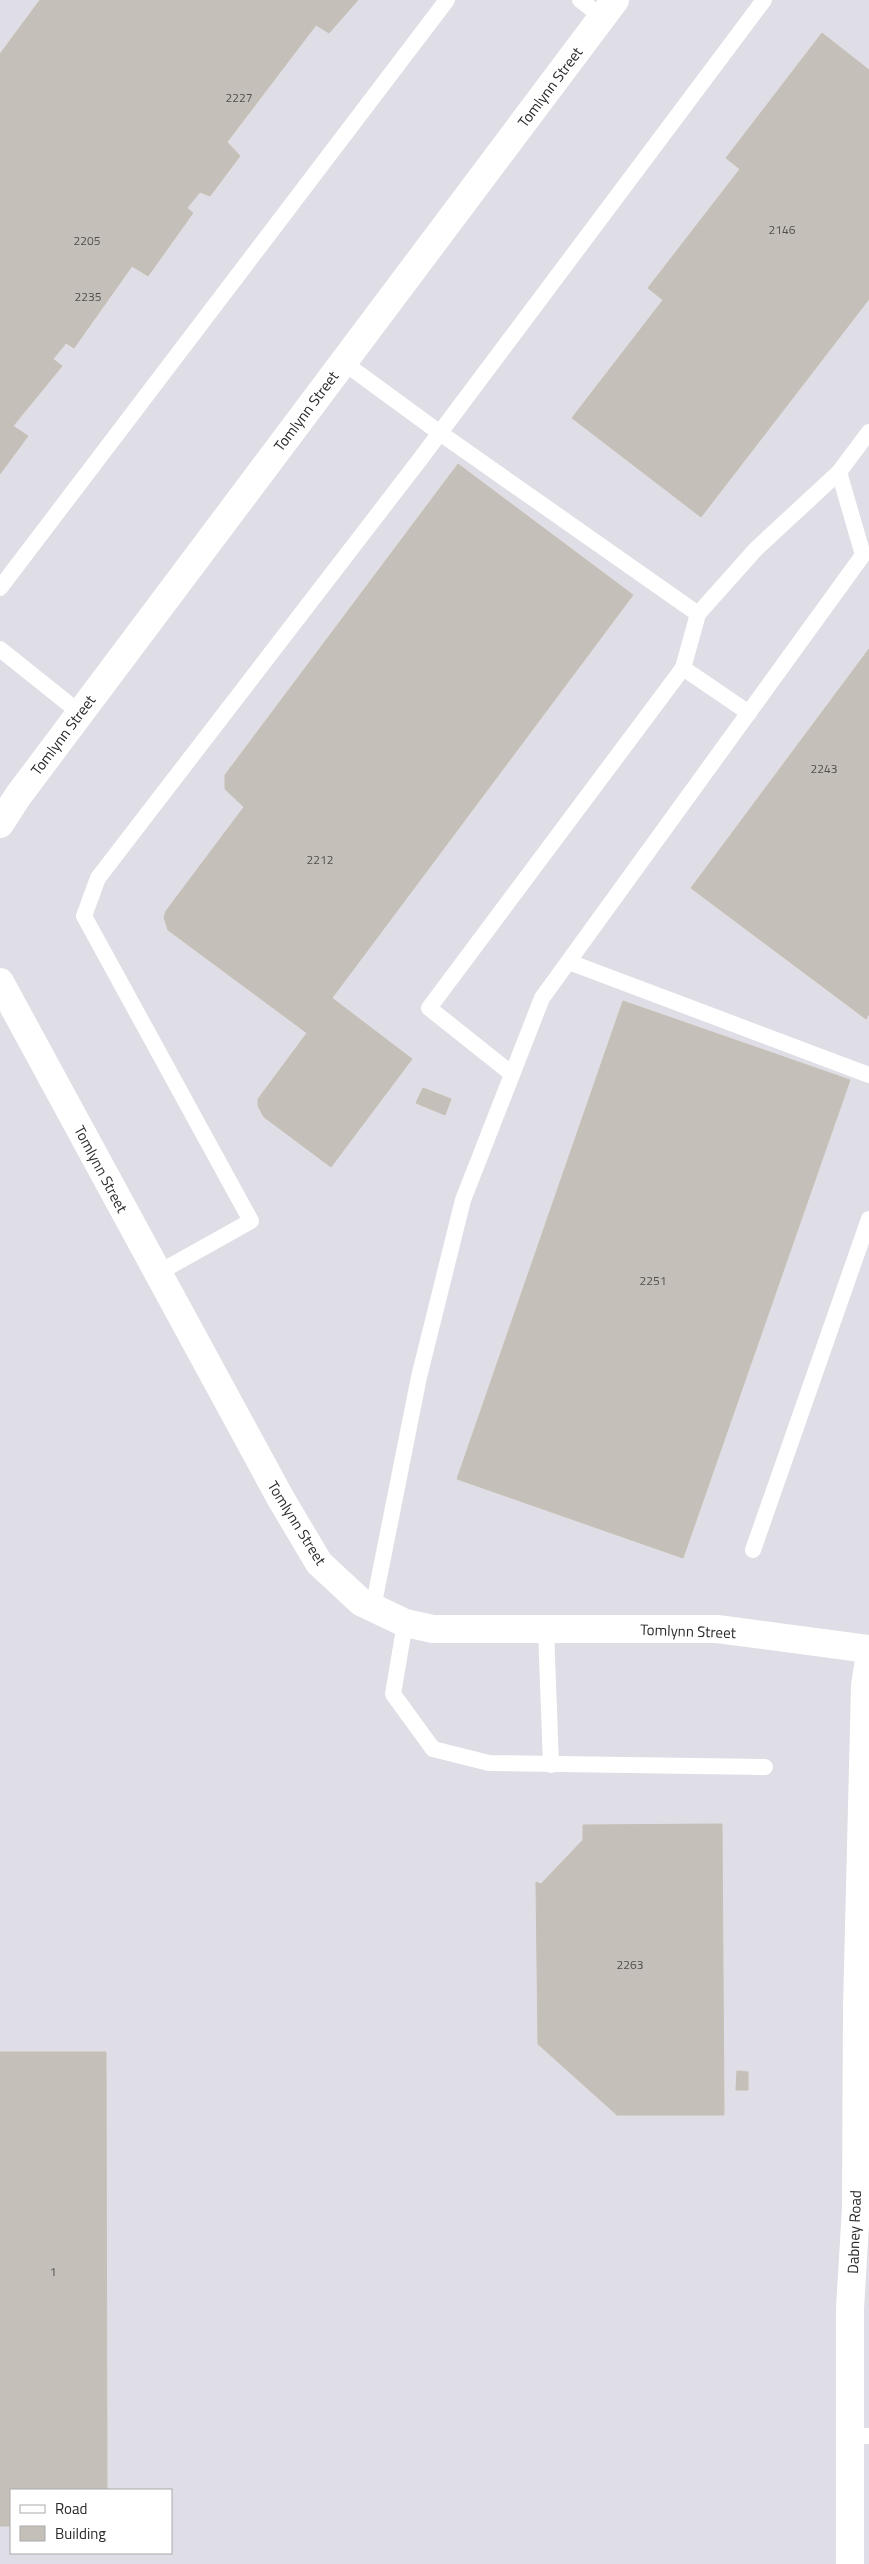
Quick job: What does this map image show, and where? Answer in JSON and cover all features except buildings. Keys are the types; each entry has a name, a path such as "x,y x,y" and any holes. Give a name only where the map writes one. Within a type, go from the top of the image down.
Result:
{"street":[{"name":"Tomlynn Street","path":"0,824 80,713 609,9"},
{"name":"Tomlynn Street","path":"0,982 281,1499 319,1563 361,1602 405,1624 433,1629 717,1629 869,1649"},
{"name":"Dabney Road","path":"850,2564 860,2436 850,2309 862,2207 857,2007 864,1696 869,1660"}],"lane":[{"path":"0,588 447,0"},
{"path":"580,0 609,9"},
{"path":"158,1273 251,1221 84,916 98,878 440,433 764,0"},
{"path":"343,362 440,433 698,614"},
{"path":"512,1074 429,1008 683,668 698,614 756,548 839,472 869,432"},
{"path":"373,1608 419,1377 463,1200 542,998 863,555 839,472"},
{"path":"0,649 80,713"},
{"path":"683,668 749,713"},
{"path":"568,962 869,1075"},
{"path":"753,1550 869,1219"},
{"path":"405,1624 393,1694 433,1749 489,1764 765,1767"},
{"path":"546,1629 551,1764"}],"shaded area":[{"path":"0,0 869,0 869,2564 0,2564"}]}
